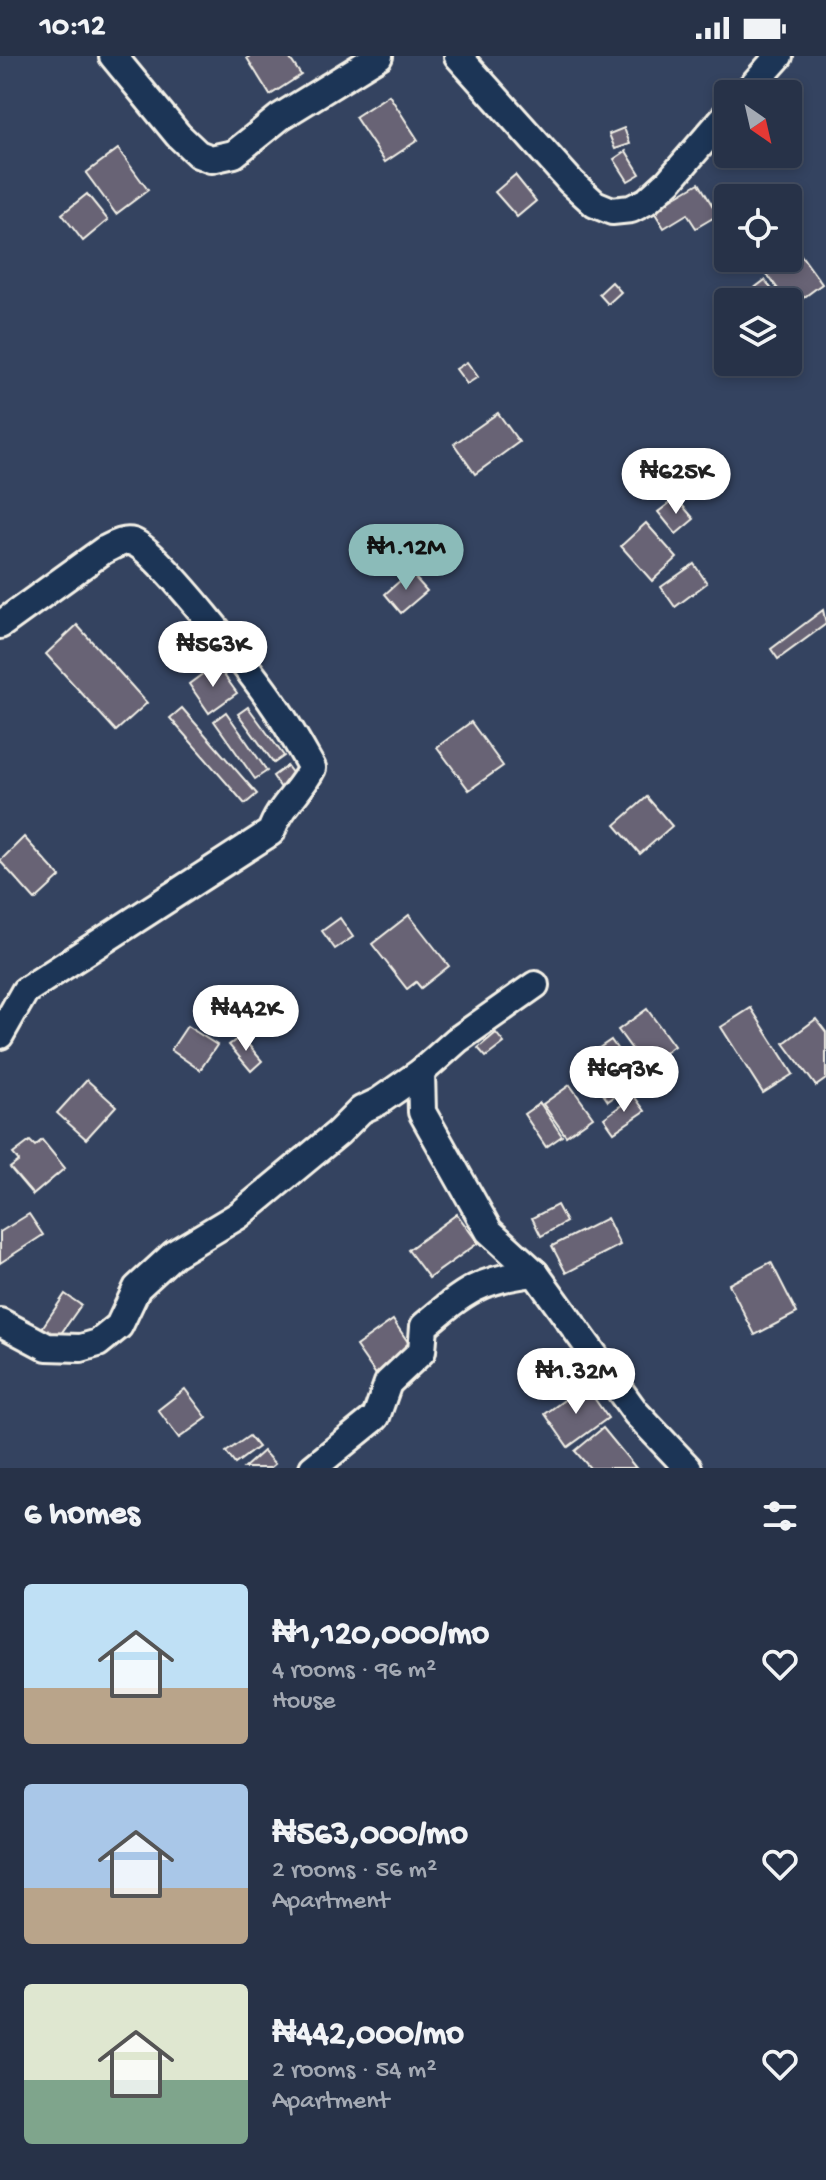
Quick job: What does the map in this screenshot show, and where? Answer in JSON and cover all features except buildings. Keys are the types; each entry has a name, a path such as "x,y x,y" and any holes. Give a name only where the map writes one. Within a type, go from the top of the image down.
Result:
{"street":[{"path":"113,56 178,135 198,154 211,159 234,154 280,117 379,56"},
{"path":"458,56 571,182 595,204 612,211 631,209 647,201 669,181 714,129"},
{"path":"758,80 779,56"},
{"path":"0,625 104,550 119,542 133,542 148,551 218,633 274,704 312,768 302,790 275,819 271,832 25,991 0,1035"},
{"path":"0,1322 47,1347 81,1348 98,1343 119,1326 137,1288 174,1254 239,1215 361,1110 421,1072 457,1040 535,985"},
{"path":"421,1072 422,1112 441,1140 456,1175 489,1231 535,1273 636,1413 688,1468"},
{"path":"313,1468 376,1417 388,1383 422,1351 424,1326 463,1292 495,1277 535,1273"}]}
